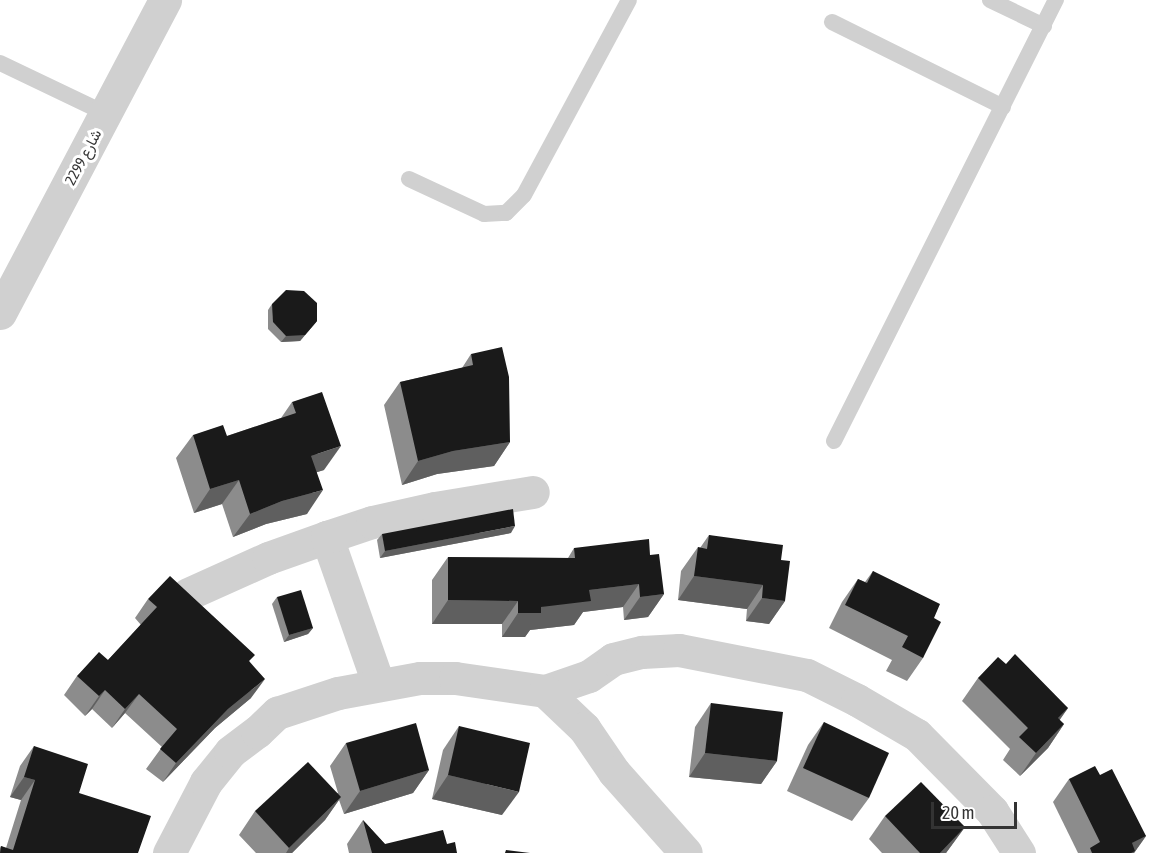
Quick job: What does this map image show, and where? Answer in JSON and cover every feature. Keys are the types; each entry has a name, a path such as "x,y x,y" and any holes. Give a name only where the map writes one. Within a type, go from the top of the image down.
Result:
{"street":[{"name":"شارع 2299","path":"0,313 165,0"},
{"path":"188,594 268,558 372,522 435,508 533,492"},
{"path":"327,537 378,683"},
{"path":"169,853 206,782 230,752 257,732 277,713 378,683 420,678 455,678 545,691 589,676 613,660 651,651 679,650 807,675 857,700 917,735 992,811 1019,853"},
{"path":"545,691 584,728 614,771 686,853"}],"lane":[{"path":"409,179 484,214 506,213 524,195 629,0"},
{"path":"990,0 1044,26"},
{"path":"834,441 1056,0"},
{"path":"832,22 1003,107"},
{"path":"0,63 105,113"}],"building":[{"path":"286,290 304,291 317,303 317,321 305,335 286,336 273,322 272,304"},
{"path":"502,347 509,377 510,442 453,451 418,461 400,382 473,365 471,354"},
{"path":"322,392 341,446 311,456 323,490 282,501 250,514 239,480 210,489 193,435 223,425 227,436 296,413 292,402"},
{"path":"513,509 515,526 385,551 382,534"},
{"path":"709,535 783,545 781,560 790,561 785,601 762,598 763,585 694,576 698,547 707,549"},
{"path":"649,539 650,555 659,554 664,594 640,597 639,584 589,590 591,601 541,607 541,613 518,613 518,601 448,600 448,557 575,558 574,548"},
{"path":"873,571 940,604 934,618 941,622 923,658 902,647 908,636 845,605 858,579 867,583"},
{"path":"170,576 255,655 249,661 265,679 228,709 176,763 160,749 177,729 139,694 125,709 105,690 99,696 77,676 99,652 108,660 157,607 148,599"},
{"path":"301,590 313,628 289,635 277,597"},
{"path":"1015,654 1068,708 1058,718 1064,724 1036,753 1019,737 1028,728 978,678 998,657 1006,664"},
{"path":"711,703 783,712 777,761 705,753"},
{"path":"824,722 889,753 869,798 803,768"},
{"path":"416,723 429,770 360,791 346,743"},
{"path":"459,726 530,743 519,792 448,775"},
{"path":"34,746 88,764 79,793 151,816 138,853 0,853 1,846 13,850 35,780 24,777"},
{"path":"308,762 341,797 289,848 255,811"},
{"path":"1095,766 1100,775 1112,769 1146,836 1132,843 1135,851 1131,853 1092,853 1090,848 1100,842 1069,779"},
{"path":"921,782 965,827 940,853 920,853 885,816"},
{"path":"363,820 385,844 443,830 447,844 455,842 457,853 372,853"},
{"path":"506,850 530,853 505,853"}]}
